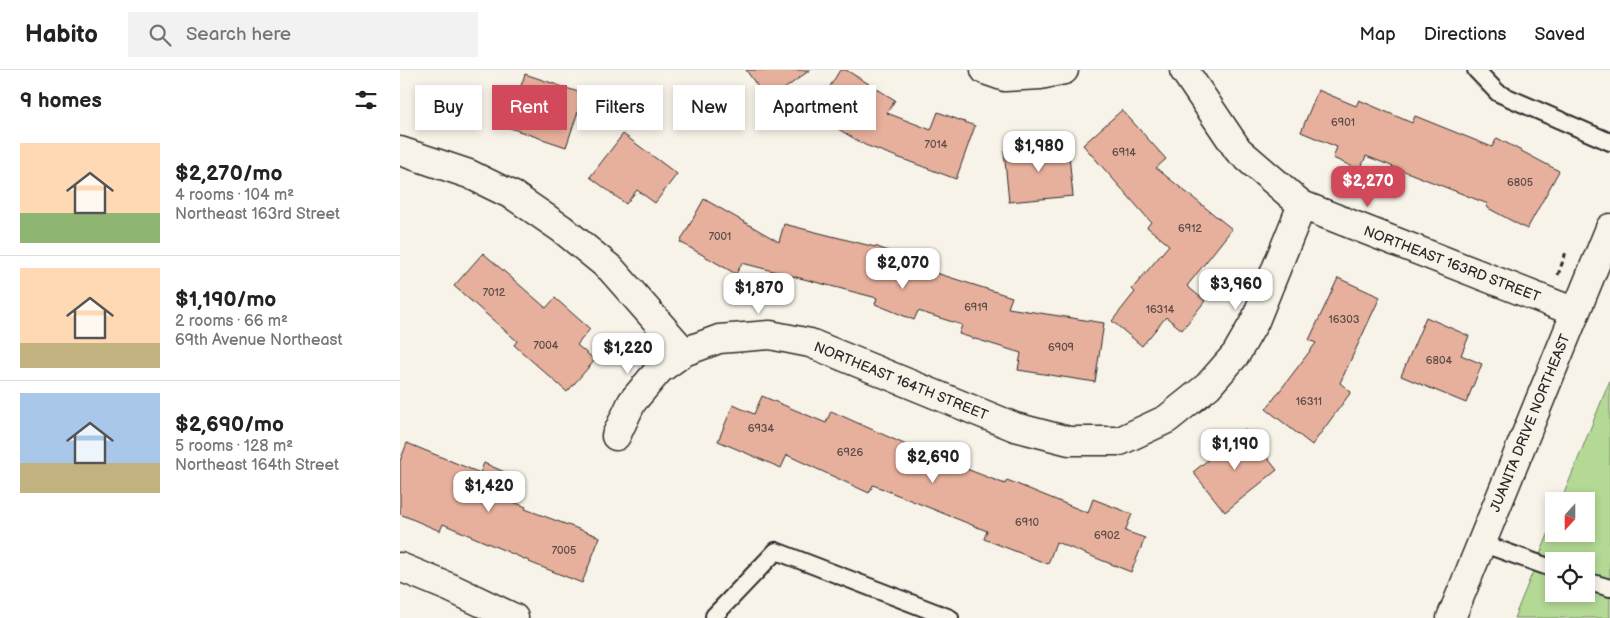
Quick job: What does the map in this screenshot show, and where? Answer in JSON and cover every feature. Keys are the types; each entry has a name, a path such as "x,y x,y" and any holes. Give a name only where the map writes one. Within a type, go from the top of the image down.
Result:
{"street":[{"path":"985,70 1005,77 1040,75 1064,70"},
{"name":"NORTHEAST 163RD STREET","path":"1184,70 1238,150 1302,205 1575,312"},
{"path":"400,151 469,174 514,196 562,229 611,268 684,352"},
{"name":"NORTHEAST 164TH STREET","path":"616,436 632,402 659,370 684,352 719,339 770,336 810,343 1015,427 1069,441 1120,441 1167,419 1208,386 1236,354 1254,321 1302,205"},
{"name":"JUANITA DRIVE NORTHEAST","path":"1451,618 1610,228"},
{"path":"400,567 451,588 514,618"}],"lane":[{"path":"1476,70 1498,94 1610,142"},
{"path":"1481,543 1545,566"},
{"path":"716,617 776,551 950,618"},
{"path":"1595,584 1610,588"}],"green space":[{"path":"1610,380 1610,618 1514,618 1545,542 1595,542 1595,492 1565,492"}],"building":[{"path":"746,70 810,70 790,85 757,85"},
{"path":"840,70 846,70 870,85 831,85"},
{"path":"525,74 557,85 521,85"},
{"path":"567,88 577,92 577,115 566,147 516,130 567,130"},
{"path":"876,88 895,100 887,113 931,130 938,112 975,126 956,179 865,145 840,130 876,130"},
{"path":"1318,90 1356,106 1359,100 1412,123 1415,116 1492,147 1497,138 1559,171 1527,229 1486,207 1488,204 1366,156 1360,170 1333,158 1337,147 1301,132"},
{"path":"1122,110 1166,159 1156,168 1232,229 1187,286 1205,301 1182,330 1166,317 1142,346 1112,321 1135,292 1132,289 1169,245 1147,227 1151,222 1083,145"},
{"path":"623,134 677,174 655,203 637,190 626,204 590,177"},
{"path":"1068,145 1073,196 1009,202 1004,151"},
{"path":"704,199 779,242 784,224 875,246 934,269 933,272 1012,297 1008,308 1104,323 1095,382 1018,370 1021,353 959,334 962,325 918,311 914,320 875,304 877,298 742,263 736,274 680,242"},
{"path":"483,253 546,308 555,298 590,329 577,345 595,360 567,392 514,345 517,341 454,286"},
{"path":"1338,278 1380,297 1340,383 1351,392 1312,445 1266,409 1316,343 1309,340"},
{"path":"1426,317 1469,336 1461,355 1482,364 1466,403 1401,376"},
{"path":"762,396 826,423 831,411 913,448 1005,484 1007,480 1088,513 1093,499 1132,514 1125,531 1145,538 1131,572 1056,542 1048,564 984,539 987,531 873,485 869,493 787,455 781,468 718,441 733,405 754,414"},
{"path":"1245,430 1277,470 1225,512 1193,472"},
{"path":"407,443 480,473 484,463 518,478 509,500 526,507 525,509 600,537 582,583 443,524 440,531 400,514 400,461"}]}
